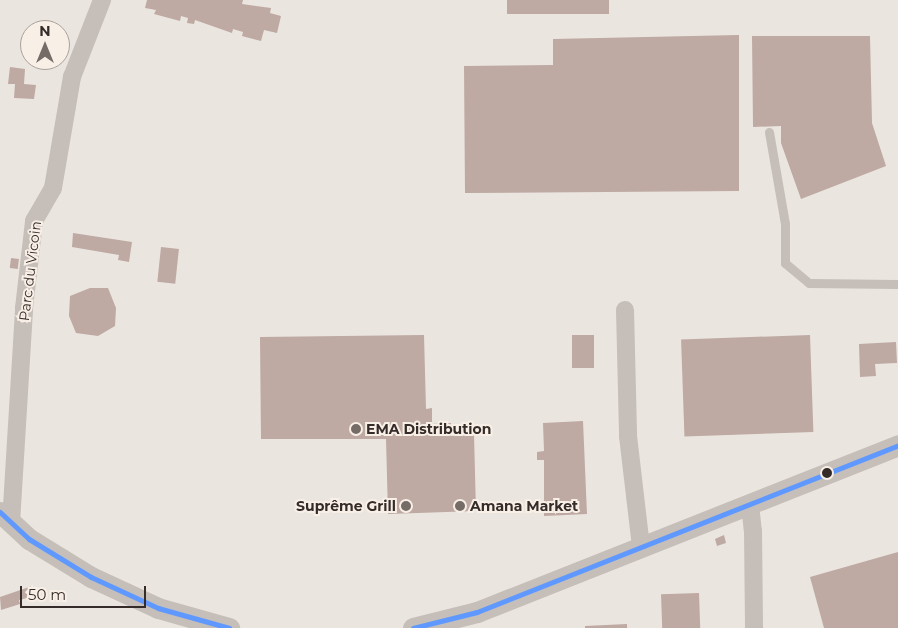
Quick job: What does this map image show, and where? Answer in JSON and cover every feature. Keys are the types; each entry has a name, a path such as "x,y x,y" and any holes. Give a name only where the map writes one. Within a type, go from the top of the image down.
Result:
{"street":[{"name":"Parc du Vicoin","path":"6,517 34,221 53,188 72,77 102,0"},
{"path":"625,310 628,436 641,547"},
{"path":"413,628 477,612 898,445"},
{"path":"750,504 753,531 754,628"},
{"path":"6,517 36,543 100,581 158,608 228,628"}],"lane":[{"path":"769,132 785,224 785,263 809,283 898,284"}],"building":[{"path":"147,0 243,0 242,4 271,8 270,13 281,16 277,33 264,30 261,41 242,36 243,32 233,29 232,33 195,20 194,24 187,23 188,18 181,16 180,21 154,14 156,10 145,8"},
{"path":"507,0 609,0 609,14 507,14"},
{"path":"739,35 739,191 465,193 464,66 553,65 553,39"},
{"path":"752,36 870,36 872,123 886,166 801,199 781,143 781,126 753,127"},
{"path":"10,67 25,70 24,84 36,85 34,99 14,98 15,84 8,84"},
{"path":"73,233 132,242 129,262 118,260 119,255 72,247"},
{"path":"161,247 179,249 175,284 157,282"},
{"path":"11,258 19,259 18,269 10,268"},
{"path":"90,288 108,288 116,308 115,326 98,336 76,333 69,316 70,296"},
{"name":"EMA Distribution","path":"424,335 426,409 432,408 432,424 451,423 451,436 474,435 476,511 388,514 386,439 261,439 260,337"},
{"path":"572,335 594,335 594,368 572,368"},
{"path":"810,335 813,432 684,436 681,340"},
{"path":"896,342 897,363 875,364 876,376 860,377 859,344"},
{"path":"583,421 587,514 544,516 544,460 537,460 537,452 544,451 543,423"},
{"path":"724,535 726,543 717,546 715,539"},
{"path":"898,552 898,628 824,628 810,577"},
{"path":"32,586 27,598 19,600 20,604 1,610 0,597"},
{"path":"699,593 700,628 662,628 661,594"},
{"path":"627,624 627,628 585,628 585,626"}],"transit line":[{"path":"413,628 477,612 898,445"},
{"path":"0,512 29,539 91,577 158,608 229,628"}],"place":[{"name":"EMA Distribution","path":"356,429"},
{"name":"Suprême Grill","path":"406,506"},
{"name":"Amana Market","path":"460,506"}]}
